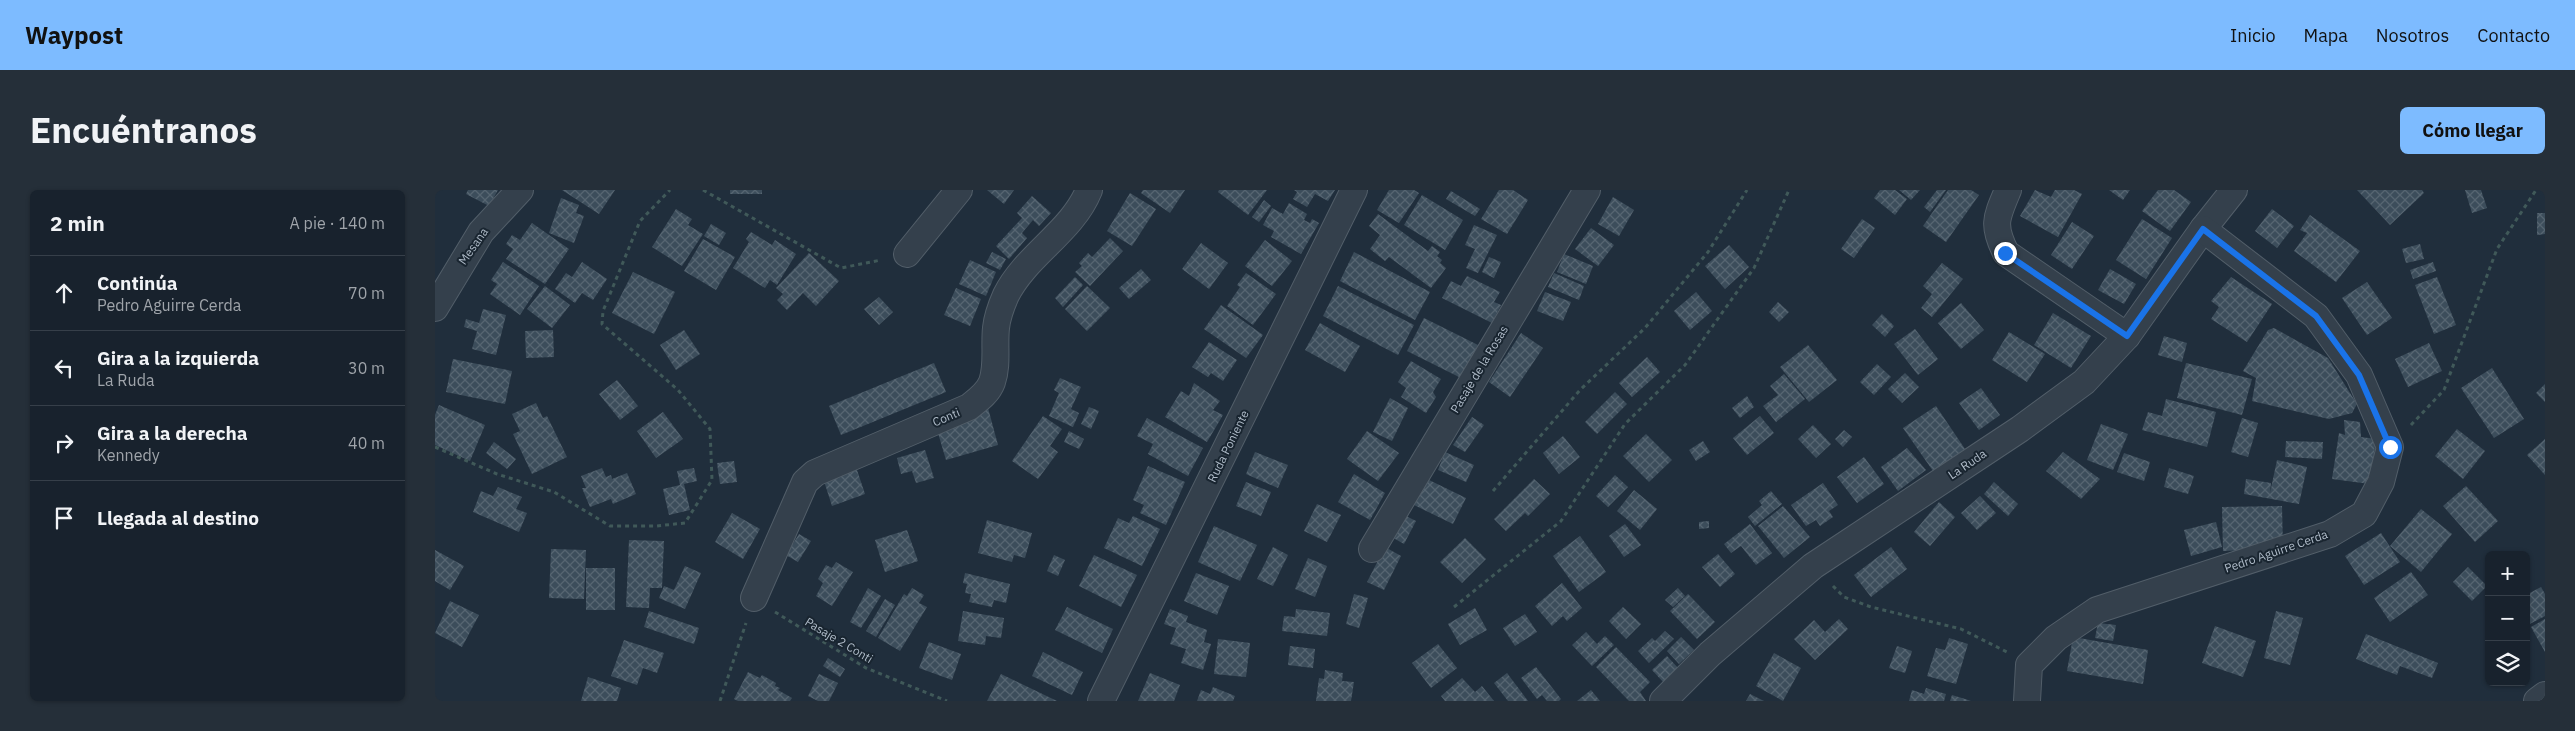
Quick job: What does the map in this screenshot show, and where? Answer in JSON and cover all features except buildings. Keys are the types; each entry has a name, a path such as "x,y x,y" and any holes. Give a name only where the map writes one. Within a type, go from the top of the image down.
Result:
{"street":[{"name":"Mesana","path":"435,308 481,232 520,190"},
{"path":"907,254 959,190"},
{"name":"Conti","path":"754,598 805,482 815,473 969,407 983,395 991,382 995,361 996,327 1006,295 1026,269 1067,225 1084,202 1089,190"},
{"name":"Ruda Poniente","path":"1101,701 1354,190"},
{"name":"Pasaje de la Rosas","path":"1372,549 1587,190"},
{"path":"2009,190 1996,218 1996,234 2005,253 2127,336"},
{"name":"La Ruda","path":"1663,701 1710,654 1813,566 2020,429 2084,382 2127,336 2203,229 2234,190"},
{"path":"2203,229 2316,316 2359,375 2390,447"},
{"name":"Pedro Aguirre Cerda","path":"2029,665 2056,638 2097,610 2330,534 2364,514 2381,482 2390,447"},
{"path":"2027,701 2029,665"},
{"path":"2537,701 2545,695"}],"path":[{"path":"435,447 497,474 554,492 610,526 656,526 685,523 712,480 710,429 678,390 602,324 603,310 640,221 670,190"},
{"path":"703,190 841,268 907,254"},
{"path":"1493,491 1581,390 1645,328 1708,252 1747,190"},
{"path":"1454,607 1561,521 1625,424 1685,365 1754,268 1789,190"},
{"path":"2390,447 2444,390 2497,249 2536,190"},
{"path":"1813,566 1844,597 1871,607 1961,629 2029,665"},
{"path":"720,701 754,598"},
{"name":"Pasaje 2 Conti","path":"754,598 866,668 947,701"}],"route":[{"path":"2005,253 2127,336 2203,229 2316,316 2359,375 2390,447"}]}
